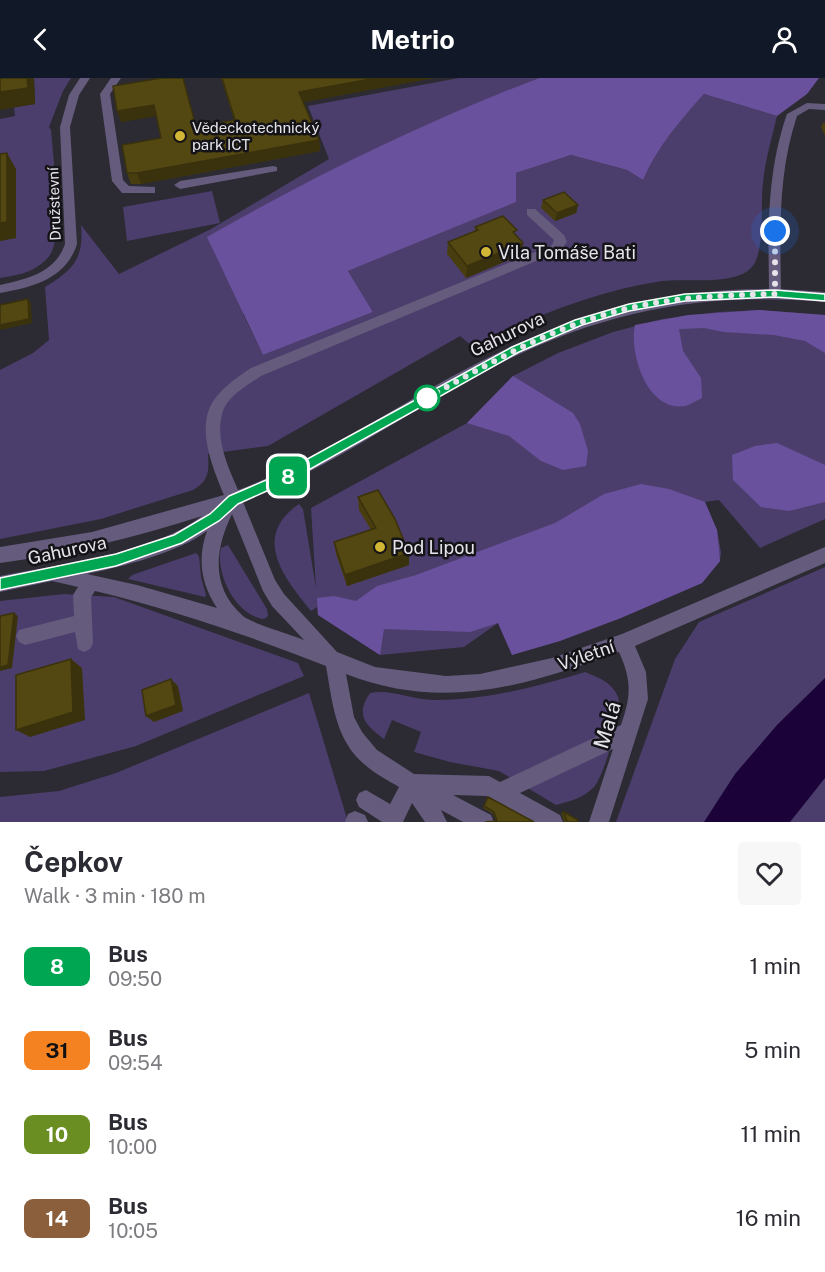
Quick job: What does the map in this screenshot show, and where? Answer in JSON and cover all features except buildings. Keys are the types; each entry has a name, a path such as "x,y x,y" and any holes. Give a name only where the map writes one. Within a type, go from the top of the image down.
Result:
{"street":[{"name":"Družstevní","path":"0,290 43,277 59,266 68,254 71,244 65,127 74,95 85,78"},
{"path":"116,78 105,94 118,181 126,190 151,190"},
{"path":"775,294 775,189 784,134 792,114 807,106 825,108"},
{"path":"180,185 273,169"},
{"name":"Výletní","path":"334,659 278,600 261,570 218,461 214,434 216,409 234,387 256,372 556,248 561,242 560,238 531,212"},
{"name":"Gahurova","path":"0,555 76,543 233,500 284,478 516,350 579,322 629,308 685,298 775,294 825,297"},
{"path":"233,500 213,534 209,558 216,593 225,608 238,622"},
{"name":"Gahurova","path":"0,584 116,560 178,539 214,518 233,500"},
{"name":"Výletní","path":"54,574 137,593 238,622 375,676 446,685 469,684 511,677 552,667 624,642 825,555"},
{"path":"84,643 82,595 90,584"},
{"path":"25,636 83,622"},
{"name":"Malá","path":"599,822 639,699 637,672 624,642"},
{"path":"334,659 345,719 355,739 370,757 411,784 484,822"},
{"path":"500,792 630,731"},
{"path":"411,784 489,786 553,822"},
{"path":"411,784 432,820"},
{"path":"366,800 393,820 411,784"}],"shaded area":[{"path":"34,78 71,78 63,91 49,127 57,214 54,246 45,261 33,269 0,278 0,241 16,237 16,170 0,172 0,119 15,116 14,107 35,104"},
{"path":"459,78 539,78 518,86 243,314 263,355 373,312 348,271 515,202 516,173 571,155 627,170 643,180 662,145 704,94 777,116 764,174 761,240 756,261 743,274 733,277 662,281 589,298 542,315 472,346 460,336 268,446 208,454 207,475 202,483 193,490 101,519 0,539 0,370 33,353 49,340 45,287 63,275 75,262 81,247 81,225 119,274 211,229 329,159 308,106"},
{"path":"539,78 819,78 807,94 777,116 704,94 662,145 643,180 627,170 571,155 516,173 516,202 348,271 373,312 263,355 207,237 370,151"},
{"path":"212,191 220,223 127,241 123,207"},
{"path":"760,310 825,315 825,519 760,548 719,500 705,502 717,530 721,552 720,561 702,583 618,619 512,655 498,623 464,647 380,655 318,615 317,607 311,611 283,571 275,544 277,530 285,517 299,504 303,509 316,588 311,508 467,423 513,376 558,353 613,332 662,319 718,312"},
{"path":"760,310 825,315 825,353 805,341 774,335 724,332 704,328 679,329 683,351 701,378 702,398 685,406 672,405 660,400 651,390 638,365 634,337 635,325 688,315"},
{"path":"513,376 573,413 580,424 588,451 586,466 563,470 541,461 509,436 467,423"},
{"path":"777,443 825,465 825,502 789,511 761,507 733,480 732,455 755,446"},
{"path":"641,484 669,489 705,502 717,530 720,561 702,583 621,618 560,641 512,655 498,623 470,632 384,629 380,655 318,615 317,598 334,596 356,601 377,586 416,575 555,523 604,494"},
{"path":"228,545 267,609 268,616 264,619 245,610 230,592 221,570 220,558 221,548"},
{"path":"196,553 199,556 205,597 128,579 132,575"},
{"path":"825,567 825,822 616,822 675,659 699,622"},
{"path":"64,594 114,597 298,663 304,676 136,746 44,771 0,772 0,601"},
{"path":"585,672 604,681 618,697 618,715 612,743 603,770 594,787 581,796 556,805 499,771 450,762 414,752 421,732 392,720 384,739 364,719 363,708 370,693 386,692 434,700 473,698 529,687"},
{"path":"825,678 825,778 790,822 704,822 735,774 777,725"},
{"path":"309,693 348,822 0,822 0,797 59,791 116,773"}],"bus line":[{"name":"8","path":"0,584 116,560 178,539 214,518 233,500 284,478 516,350 579,322 629,308 713,295 775,294 825,297"}],"place":[{"name":"Vědeckotechnický park ICT","path":"180,136"},
{"name":"Vila Tomáše Bati","path":"486,252"},
{"name":"Pod Lipou","path":"380,547"}],"route":[{"path":"427,398 418,403 516,350 579,322 604,314 685,298 775,294 775,231"}]}
